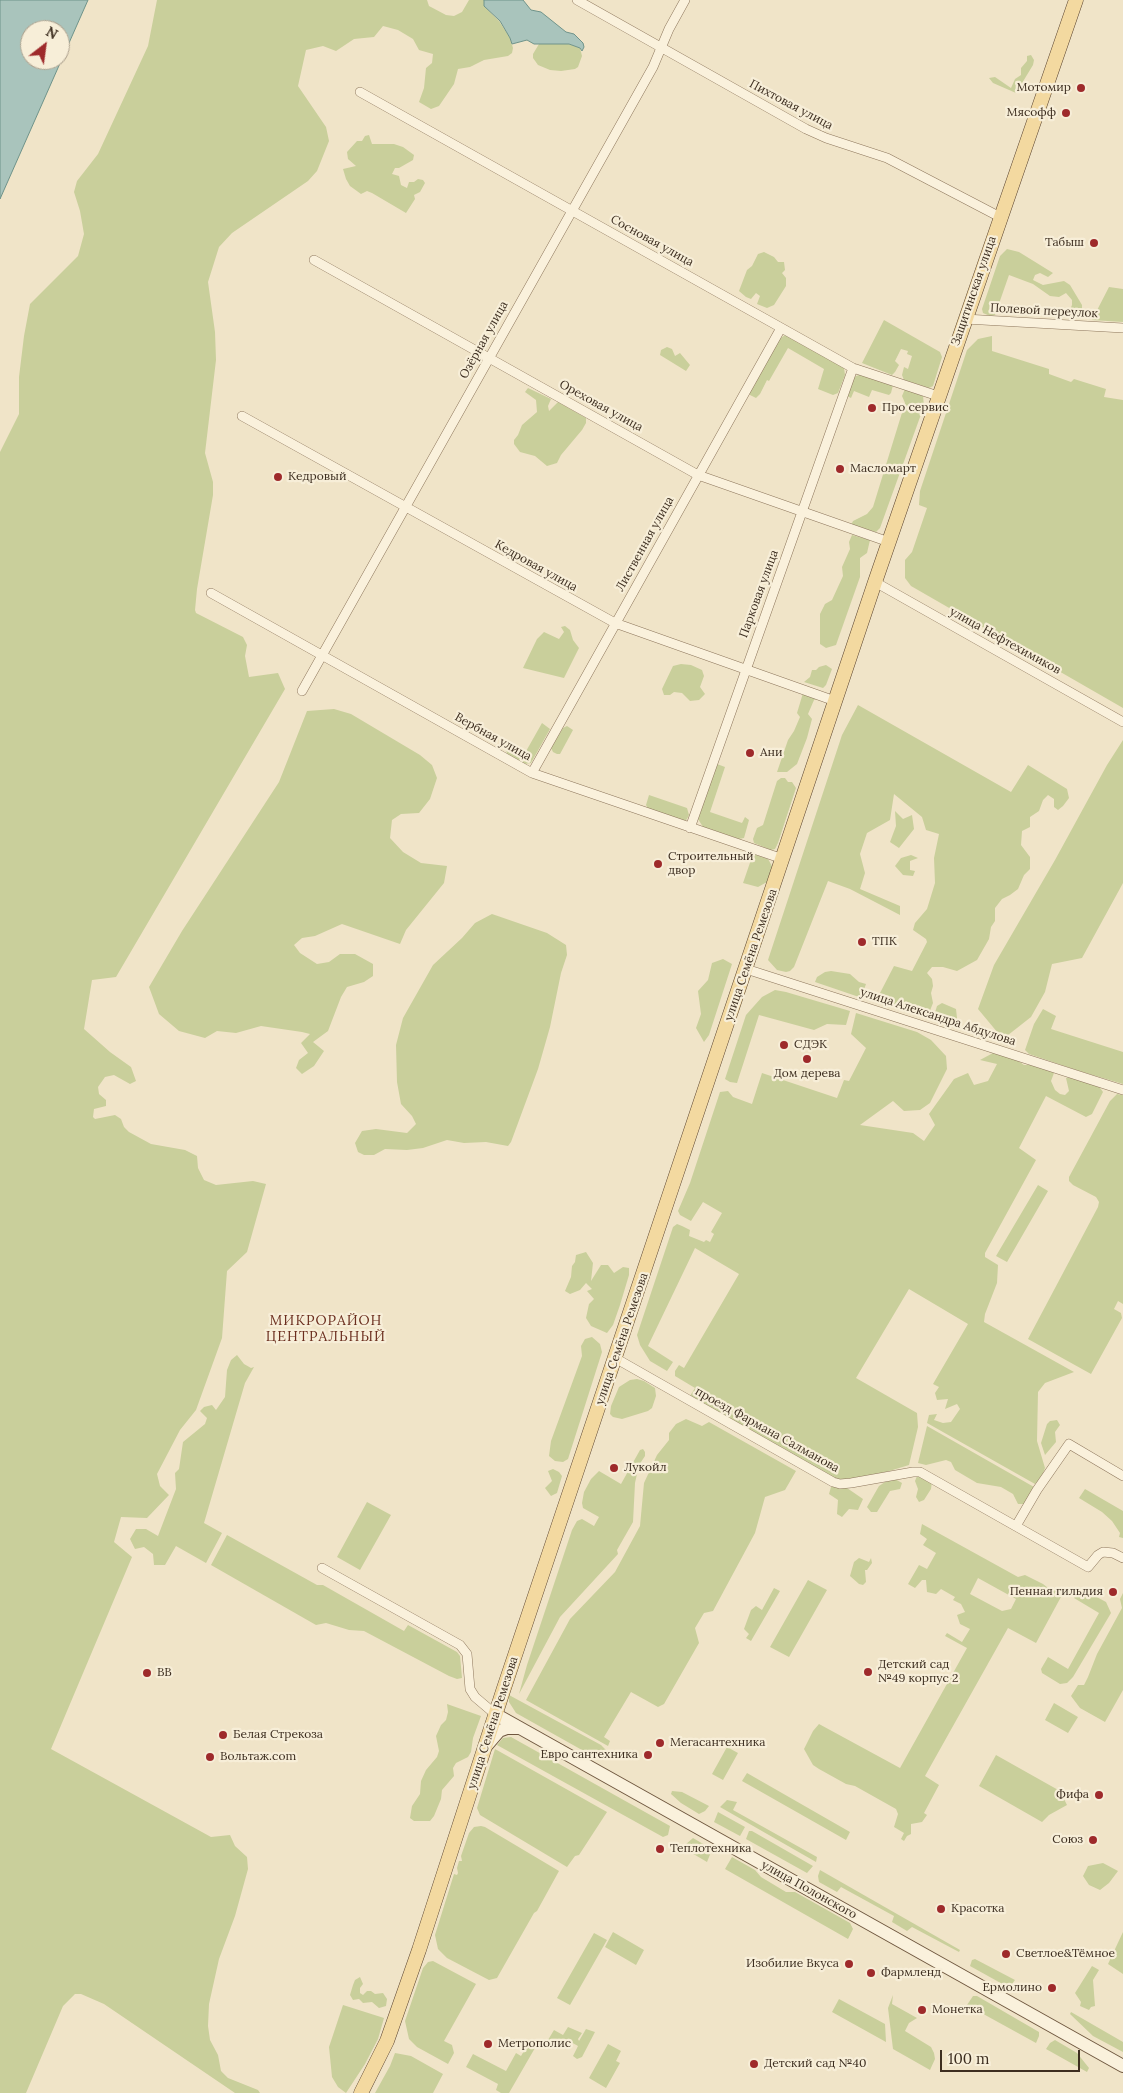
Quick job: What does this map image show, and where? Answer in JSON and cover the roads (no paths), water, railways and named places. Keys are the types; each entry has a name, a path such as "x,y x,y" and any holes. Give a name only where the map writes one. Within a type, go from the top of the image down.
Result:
{"main road":[{"name":"Защитинская улица","path":"875,582 964,319 1076,0"},
{"name":"улица Семёна Ремезова","path":"361,2093 387,2041 419,1950 504,1688 875,582"},
{"path":"504,1688 503,1700 507,1714 520,1728"},
{"name":"улица Полонского","path":"496,1714 1123,2066"},
{"path":"483,1752 499,1731 506,1728 520,1728"}],"street":[{"name":"Пихтовая улица","path":"577,0 817,134 887,158 1000,217"},
{"name":"Озёрная улица","path":"302,691 653,67 669,29 685,0"},
{"name":"Сосновая улица","path":"360,92 852,368 938,396"},
{"name":"Ореховая улица","path":"314,260 698,475 889,542"},
{"name":"Полевой переулок","path":"964,319 1123,328"},
{"name":"Лиственная улица","path":"532,773 781,328"},
{"name":"Парковая улица","path":"690,828 852,368"},
{"name":"Кедровая улица","path":"242,416 615,623 835,701"},
{"name":"улица Нефтехимиков","path":"875,582 1123,722"},
{"name":"Вербная улица","path":"211,593 532,773 783,858"},
{"name":"улица Александра Абдулова","path":"746,968 1123,1090"},
{"name":"проезд Фармана Салманова","path":"615,1358 833,1482 840,1484 851,1483 920,1472 1088,1567 1103,1552 1113,1553 1123,1558"},
{"path":"1016,1526 1037,1490 1069,1444 1123,1476"},
{"path":"322,1568 460,1645 467,1654 470,1689 475,1697 496,1714"}],"water":[{"path":"0,0 88,0 70,41 70,20 20,20 20,70 57,70 0,199"},
{"path":"484,0 523,0 531,10 541,12 566,32 574,34 583,43 584,47 582,51 580,48 569,44 534,44 527,40 512,44 500,21 484,6"}],"place":[{"name":"Мотомир","path":"1081,88"},
{"name":"Мясофф","path":"1066,113"},
{"name":"Табыш","path":"1094,243"},
{"name":"Про сервис","path":"872,408"},
{"name":"Масломарт","path":"840,469"},
{"name":"Кедровый","path":"278,477"},
{"name":"Ани","path":"750,753"},
{"name":"Строительный двор","path":"658,864"},
{"name":"ТПК","path":"862,942"},
{"name":"СДЭК","path":"784,1045"},
{"name":"Дом дерева","path":"807,1059"},
{"name":"Лукойл","path":"614,1468"},
{"name":"Пенная гильдия","path":"1113,1592"},
{"name":"Детский сад №49 корпус 2","path":"868,1672"},
{"name":"BB","path":"147,1673"},
{"name":"Белая Стрекоза","path":"223,1735"},
{"name":"Мегасантехника","path":"660,1743"},
{"name":"Евро сантехника","path":"648,1755"},
{"name":"Вольтаж.com","path":"210,1757"},
{"name":"Фифа","path":"1099,1795"},
{"name":"Союз","path":"1093,1840"},
{"name":"Теплотехника","path":"660,1849"},
{"name":"Красотка","path":"941,1909"},
{"name":"Светлое&Тёмное","path":"1006,1954"},
{"name":"Изобилие Вкуса","path":"849,1964"},
{"name":"Фармленд","path":"871,1973"},
{"name":"Ермолино","path":"1052,1988"},
{"name":"Монетка","path":"922,2010"},
{"name":"Метрополис","path":"488,2044"},
{"name":"Детский сад №40","path":"754,2064"}],"district":[{"name":"МИКРОРАЙОН ЦЕНТРАЛЬНЫЙ","path":"326,1329"}]}
